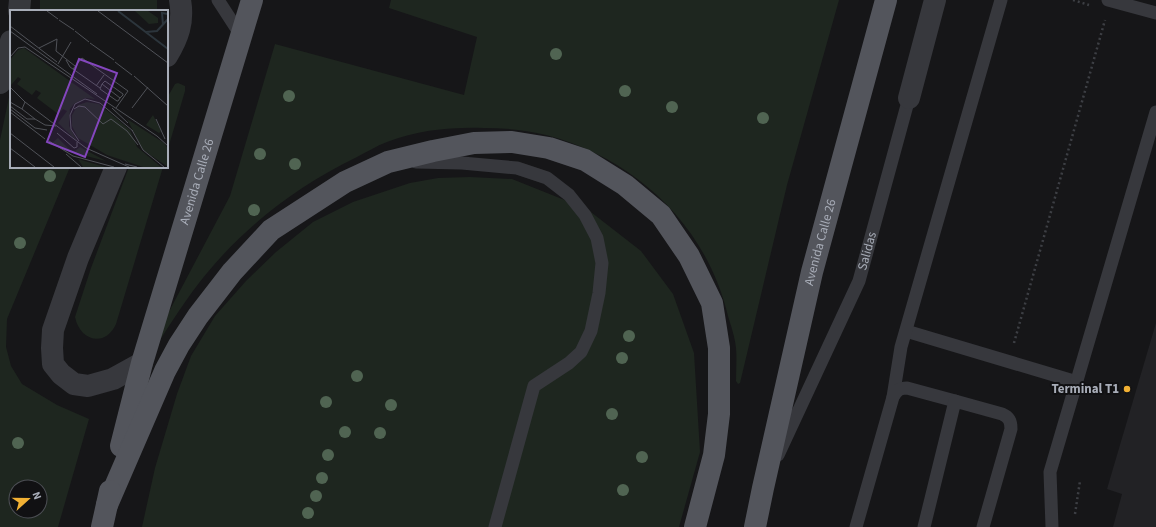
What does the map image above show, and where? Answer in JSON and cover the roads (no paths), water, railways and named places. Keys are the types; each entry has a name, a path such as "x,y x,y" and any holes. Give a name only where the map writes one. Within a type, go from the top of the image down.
{"main road":[{"name":"Avenida Calle 26","path":"102,527 142,363 252,0"},
{"name":"Avenida Calle 26","path":"755,527 812,272 886,0"},
{"path":"107,505 179,345 198,316 232,272 271,230 345,182 388,162 474,143 512,142 549,148 585,160 624,185 661,215 690,256 712,303 720,348 719,414 714,455 695,527"},
{"name":"Avenida Calle 26","path":"748,527 763,488"}],"street":[{"path":"18,10 20,0"},
{"path":"168,54 176,41 182,13 180,0"},
{"name":"Salidas","path":"909,98 935,0"},
{"path":"0,82 10,45"},
{"path":"116,168 78,258 53,330 53,364 61,374 74,384 88,386 113,378 142,363"}],"lane":[{"path":"218,0 242,37"},
{"path":"856,527 893,397 906,331 1001,0"},
{"path":"1108,0 1156,13"},
{"name":"Salidas","path":"763,488 860,281 909,98"},
{"path":"1052,527 1050,472 1156,112"},
{"path":"388,162 462,162 517,168 548,178 569,195 585,215 597,238 602,263 599,293 591,331 581,352 569,363 534,386 495,527"},
{"path":"906,331 1077,382"},
{"path":"893,397 896,391 902,388 908,388 1002,414 1008,417 1011,422 1011,429 983,527"},
{"path":"924,527 955,401"}],"place":[{"name":"Terminal T1","path":"1127,389"}]}
